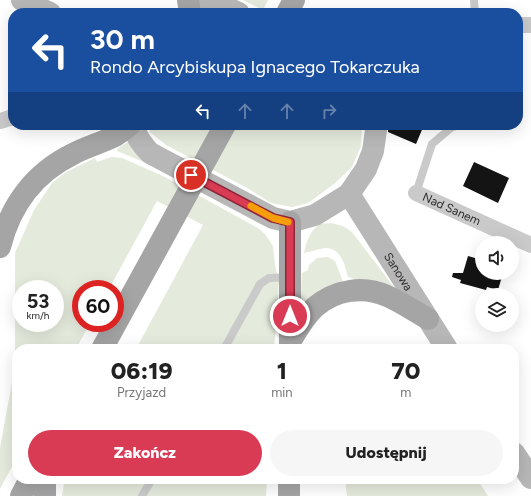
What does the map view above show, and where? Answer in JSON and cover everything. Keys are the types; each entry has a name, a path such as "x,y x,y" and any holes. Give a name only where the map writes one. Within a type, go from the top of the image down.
{"main road":[{"path":"206,8 217,8"},
{"path":"0,247 2,238 16,206 36,179 60,160 117,135 124,130"},
{"path":"133,130 142,145 150,153 273,218 290,222 316,215 350,194 366,169 374,151 376,130"},
{"path":"105,344 222,130"},
{"name":"Sanowa","path":"350,194 444,344"},
{"path":"290,222 290,344"},
{"path":"291,344 303,321 315,308 330,297 350,291 365,289 377,292 388,296 428,319"},
{"path":"519,460 531,478"},
{"path":"21,496 27,484"},
{"path":"44,484 45,496"},
{"path":"288,496 289,484"}],"street":[{"name":"Nad Sanem","path":"416,193 531,245"}],"lane":[{"path":"416,193 432,144 450,130"},
{"path":"227,344 260,284 269,278 290,276"},
{"path":"142,496 149,484"}],"shaded area":[{"path":"243,0 268,0 264,8 259,8"},
{"path":"149,130 362,130 361,146 352,167 334,184 308,203 292,207 271,203 249,189 166,145"},
{"path":"128,142 144,162 117,151 117,149"},
{"path":"112,157 122,158 165,177 258,228 265,234 273,246 279,282 274,344 139,344 203,225 157,201 114,280 72,280 72,332 85,332 79,344 15,344 15,332 64,332 64,280 15,280 15,253 34,210 52,183 66,172 95,158 97,162"},
{"path":"331,223 343,226 352,232 397,291 348,277 342,259 336,251 324,248 304,253 307,241 314,229 321,224"},
{"path":"328,257 335,261 345,287 300,314 302,273 308,270 309,265 317,258"},
{"path":"12,382 12,466 0,489 0,448"},
{"path":"64,484 267,484 266,496 62,496"},
{"path":"346,484 480,484 488,496 347,496"}],"building":[{"path":"388,130 422,130 416,144 388,132"},
{"path":"474,162 509,178 498,203 463,186"},
{"path":"468,256 475,258 475,280 501,280 499,288 479,288 460,283 461,280 452,277 453,273 463,273"}],"slow traffic":[{"path":"251,206 273,218 288,222"}],"route":[{"path":"191,175 273,218 284,222 290,222 290,316"}]}
